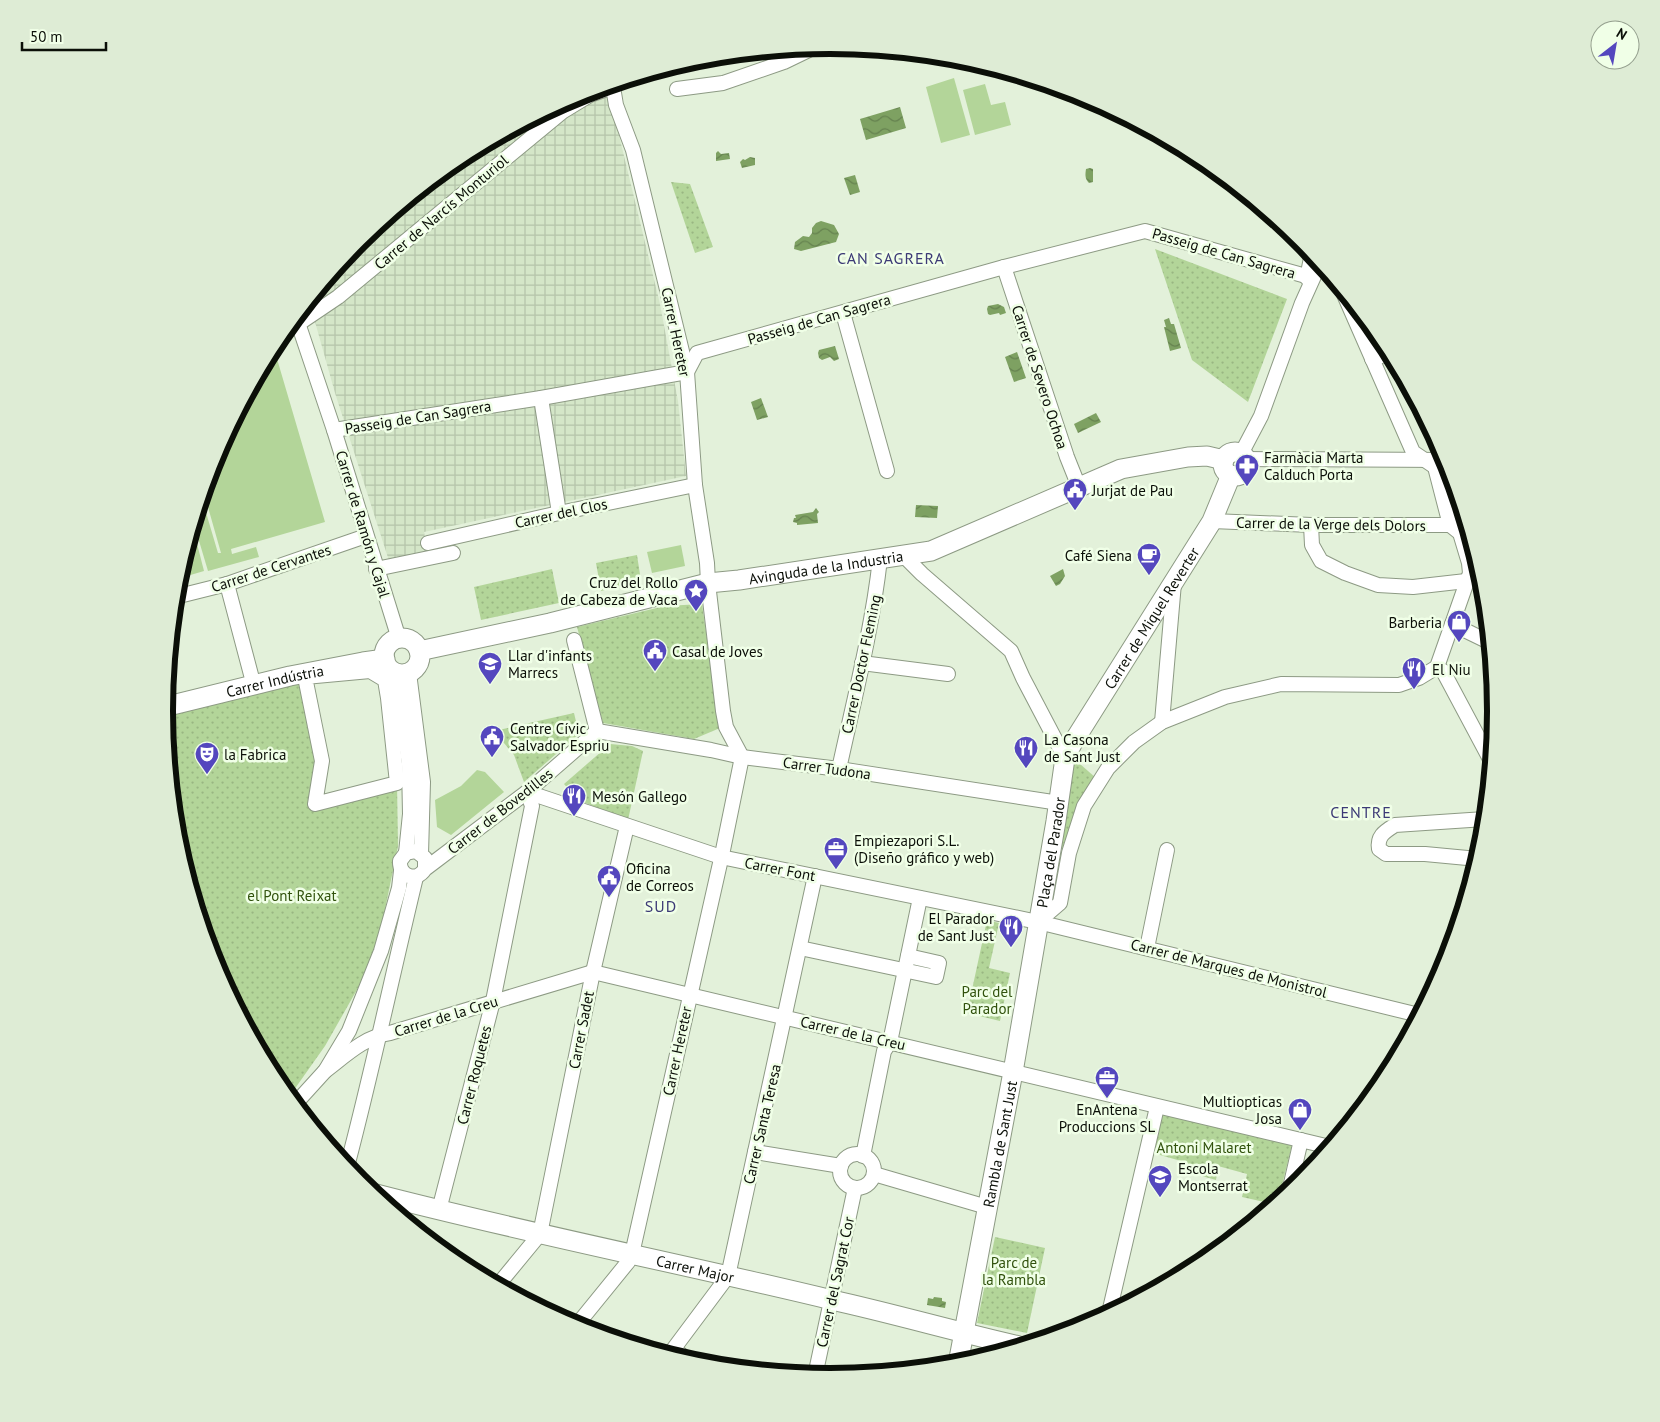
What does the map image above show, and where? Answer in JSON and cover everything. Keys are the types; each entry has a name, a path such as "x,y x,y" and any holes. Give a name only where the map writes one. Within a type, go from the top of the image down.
{"street":[{"path":"677,89 723,83 784,62 798,55"},
{"name":"Carrer Hereter","path":"581,1319 628,1262 632,1254 742,758 726,727 707,563 695,485 687,372 633,150 616,105 617,90"},
{"name":"Carrer de Narcís Monturiol","path":"305,316 338,297 566,109"},
{"name":"Passeig de Can Sagrera","path":"334,430 541,398 687,372 697,353 1004,267 1145,231 1306,276"},
{"path":"1307,291 1306,276 1310,262"},
{"name":"Carrer de Severo Ochoa","path":"1004,267 1067,457 1079,487"},
{"path":"1227,467 1238,475 1244,472 1246,466 1244,457 1317,270"},
{"path":"1038,922 1060,903 1069,853 1084,806 1108,768 1134,742 1162,722 1225,697 1281,684 1399,685 1436,670 1470,574 1469,563 1460,533 1450,525 1436,466 1414,452 1351,311"},
{"path":"843,313 887,471"},
{"name":"Carrer de Ramón y Cajal","path":"296,329 334,430 398,639"},
{"path":"1372,359 1382,356"},
{"path":"541,398 559,513"},
{"name":"Avinguda de la Industria","path":"419,651 550,623 708,583 931,551 1121,468 1188,457 1207,456 1227,467"},
{"path":"1244,457 1437,460"},
{"name":"Carrer de Miquel Reverter","path":"1065,758 1212,521 1227,467"},
{"name":"Carrer del Clos","path":"428,543 559,513 695,485"},
{"name":"Carrer de la Verge dels Dolors","path":"1212,521 1310,525 1450,525"},
{"path":"1310,525 1312,545 1321,561 1345,573 1378,584 1413,587 1466,581"},
{"name":"Carrer de Cervantes","path":"183,595 227,584 366,536"},
{"path":"376,569 453,553"},
{"path":"903,555 922,574 1011,651 1065,758"},
{"name":"Carrer Doctor Fleming","path":"839,769 878,582 880,559"},
{"path":"1162,722 1174,580"},
{"path":"227,584 254,686"},
{"path":"1452,624 1483,639"},
{"path":"349,1159 420,873 426,864 421,854 423,782 397,668 385,653 392,642 404,639 413,643 419,651 418,664 397,668"},
{"path":"574,640 596,731"},
{"name":"Carrer Indústria","path":"173,705 290,676 363,662 397,668"},
{"path":"862,663 948,674"},
{"path":"300,1098 325,1071 349,1031 382,951 399,888 400,861 406,853 410,792 409,764 397,668"},
{"path":"1436,670 1486,753"},
{"path":"370,671 384,680 388,698 397,782 315,804 322,761 305,677 370,671"},
{"name":"Carrer Tudona","path":"596,731 712,750 742,758 839,769 1059,803"},
{"name":"Carrer de Bovedilles","path":"420,873 527,792 596,731"},
{"name":"Plaça del Parador","path":"1038,922 1065,758"},
{"name":"Carrer Font","path":"527,792 721,857 1038,922"},
{"name":"Carrer Roquetes","path":"439,1210 493,1001 532,806 527,792"},
{"path":"1470,858 1425,854 1386,854 1379,849 1378,841 1382,833 1395,825 1478,819"},
{"name":"Carrer Sadet","path":"540,1234 593,972 627,826"},
{"path":"1147,948 1167,850"},
{"path":"406,853 416,851 421,854"},
{"path":"1050,858 1069,853"},
{"path":"401,871 410,877 420,873"},
{"name":"Carrer Santa Teresa","path":"674,1349 728,1276 815,876"},
{"path":"863,1156 884,1051 890,1042 920,898"},
{"name":"Carrer de Marques de Monistrol","path":"1038,922 1413,1014"},
{"name":"Rambla de Sant Just","path":"960,1356 1013,1072 1038,922"},
{"path":"800,948 907,963"},
{"name":"Carrer de la Creu","path":"325,1071 364,1042 379,1035 593,972 1323,1145"},
{"path":"1111,1305 1157,1107"},
{"path":"1292,1179 1301,1140"},
{"path":"756,1152 841,1166"},
{"path":"856,1154 863,1156 872,1163 874,1174 867,1185 855,1188 848,1186 842,1180 841,1166 850,1156 856,1154"},
{"path":"874,1174 987,1207"},
{"name":"Carrer del Sagrat Cor","path":"817,1368 855,1188"},
{"name":"Carrer Major","path":"388,1197 540,1234 832,1300 1008,1343"},
{"path":"502,1280 540,1234"}],"shaded area":[{"path":"609,93 660,304 678,401 686,476 424,532 429,560 391,567 335,393 311,308 365,246 430,190 501,142 578,104"}],"green space":[{"path":"954,78 970,135 941,143 926,87"},
{"path":"985,84 991,105 1005,102 1011,125 975,135 963,90"},
{"path":"671,182 690,184 713,247 695,253"},
{"path":"1155,249 1287,299 1248,402 1192,360"},
{"path":"277,358 325,522 231,549 232,554 256,547 259,557 208,571 197,534 205,509 218,553 221,553 207,503 223,459 241,420"},
{"path":"196,539 204,571 187,576"},
{"path":"681,545 685,566 652,573 647,552"},
{"path":"637,555 641,581 601,591 596,563"},
{"path":"552,569 559,603 481,620 474,587"},
{"path":"702,604 720,728 694,739 603,723 577,627 665,606"},
{"name":"el Pont Reixat","path":"305,677 322,761 315,803 397,783 398,846 375,958 325,1046 294,1090 261,1040 241,1002 223,963 208,922 195,881 178,797 173,712"},
{"path":"574,713 579,734 524,782 514,755 494,731"},
{"path":"610,744 632,746 643,751 628,820 578,800 564,784"},
{"path":"1072,757 1096,778 1065,848 1056,847"},
{"path":"477,770 485,772 504,792 451,835 437,827 435,800 461,786"},
{"name":"Parc del Parador","path":"987,920 999,923 989,968 1010,973 1000,1021 967,1013"},
{"name":"Antoni Malaret","path":"1160,1113 1292,1145 1281,1189 1266,1202 1242,1197 1247,1174 1218,1166 1216,1180 1188,1172 1188,1163 1153,1153"},
{"name":"Parc de la Rambla","path":"995,1237 1045,1248 1027,1333 977,1323"}],"water":[{"path":"900,107 906,128 866,140 860,119"},
{"path":"718,151 721,154 729,153 730,159 716,161 716,153"},
{"path":"750,157 755,158 755,165 742,168 740,162"},
{"path":"1086,169 1093,169 1093,182 1089,183 1085,173"},
{"path":"855,175 860,192 850,195 844,178"},
{"path":"821,221 834,225 839,234 836,242 801,251 794,249 795,242 803,236 809,237 812,233 812,228"},
{"path":"998,304 1004,307 1006,313 1000,315 999,313 988,314 988,306"},
{"path":"1169,318 1171,324 1174,324 1181,348 1170,351 1164,327 1166,327 1164,320"},
{"path":"835,346 839,359 834,361 830,357 822,360 819,358 819,350"},
{"path":"1017,352 1026,378 1014,382 1005,357"},
{"path":"761,398 768,417 757,420 751,402"},
{"path":"1096,413 1101,422 1078,433 1074,424"},
{"path":"916,505 938,506 937,518 915,517"},
{"path":"816,508 819,512 817,514 818,523 797,525 797,523 793,522 794,518 796,518 795,515 813,512"},
{"path":"1063,569 1065,576 1060,584 1056,586 1050,576"},
{"path":"934,1297 942,1298 942,1301 946,1302 945,1308 927,1305 928,1298 933,1299"}],"place":[{"name":"Farmàcia Marta Calduch Porta","path":"1247,487"},
{"name":"Jurjat de Pau","path":"1075,511"},
{"name":"Café Siena","path":"1149,576"},
{"name":"Cruz del Rollo de Cabeza de Vaca","path":"696,612"},
{"name":"Barberia","path":"1459,643"},
{"name":"Casal de Joves","path":"655,672"},
{"name":"Llar d'infants Marrecs","path":"490,685"},
{"name":"El Niu","path":"1414,690"},
{"name":"Centre Cívic Salvador Espriu","path":"492,758"},
{"name":"La Casona de Sant Just","path":"1026,769"},
{"name":"la Fabrica","path":"207,775"},
{"name":"Mesón Gallego","path":"574,817"},
{"name":"Empiezapori S.L. (Diseño gráfico y web)","path":"836,870"},
{"name":"Oficina de Correos","path":"609,898"},
{"name":"El Parador de Sant Just","path":"1011,948"},
{"name":"EnAntena Produccions SL","path":"1107,1099"},
{"name":"Multiopticas Josa","path":"1300,1131"},
{"name":"Escola Montserrat","path":"1160,1198"}],"district":[{"name":"CAN SAGRERA","path":"891,258"},
{"name":"CENTRE","path":"1361,812"},
{"name":"SUD","path":"661,906"}]}
